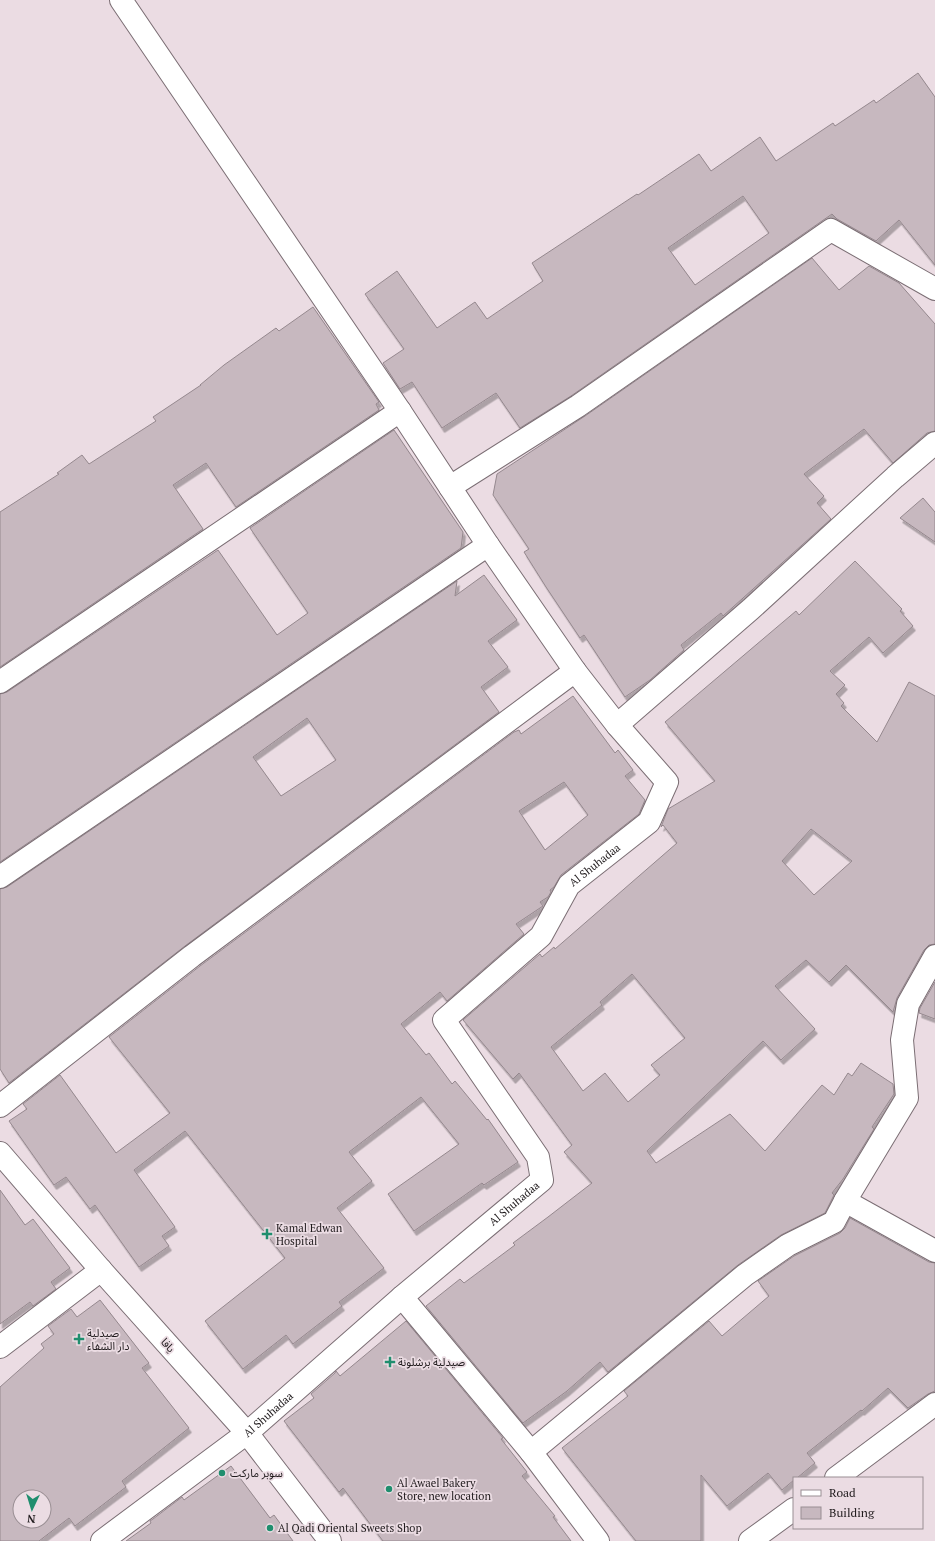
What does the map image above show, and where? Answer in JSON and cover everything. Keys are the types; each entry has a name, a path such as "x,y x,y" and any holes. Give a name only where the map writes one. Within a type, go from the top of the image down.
{"street":[{"path":"121,0 400,410 488,545 574,671 617,725 751,609 894,477 935,443"},
{"path":"450,487 578,406 831,230 935,290"},
{"path":"0,682 400,410"},
{"path":"0,877 488,545"},
{"path":"0,1106 192,956 574,671"},
{"name":"Al Shuhadaa","path":"102,1541 247,1433 402,1298 542,1180 538,1157 444,1020 541,936 569,885 649,822 667,782 617,725"},
{"path":"531,1452 745,1275 788,1245 834,1222 907,1098 902,1040 908,1004 935,956"},
{"name":"يافا","path":"0,1153 101,1270 247,1433 330,1541"},
{"path":"845,1201 935,1251"},
{"path":"0,1347 101,1270"},
{"path":"402,1298 531,1452 598,1541"},
{"path":"837,1477 935,1404"},
{"path":"750,1541 793,1510"}],"building":[{"path":"918,73 935,97 935,265 899,220 876,241 837,219 832,214 571,396 520,428 496,393 442,428 412,382 400,389 383,363 404,349 365,294 397,271 437,328 475,302 487,319 543,281 532,263 699,154 711,171 760,137 776,161 833,123 835,126 874,100 876,103","holes":["743,196 769,233 695,285 668,248"]},
{"path":"812,258 839,290 869,266 899,283 935,324 935,431 927,433 893,463 864,429 804,474 824,496 817,503 831,519 723,616 721,613 681,645 684,650 650,680 625,697 584,635 580,638 524,552 529,549 493,495 497,474 585,416"},
{"path":"313,307 379,402 376,404 379,410 236,507 206,463 173,485 203,529 0,667 0,512 59,474 57,473 82,455 89,464 156,421 153,417 201,385 224,365 276,328 279,331"},
{"path":"394,430 463,532 461,548 0,862 0,694 7,692 218,550 277,635 308,613 250,528"},
{"path":"923,498 935,512 935,542 900,518"},
{"path":"855,561 902,609 900,611 913,626 883,653 869,637 830,671 845,685 836,694 844,703 841,706 877,742 909,682 935,696 935,944 929,945 924,950 897,998 893,1012 846,965 829,982 806,960 775,986 815,1029 781,1060 763,1041 647,1151 656,1163 730,1114 765,1151 822,1085 834,1095 848,1073 852,1076 861,1063 893,1084 894,1094 872,1127 874,1129 843,1179 832,1193 834,1195 825,1213 781,1235 738,1265 608,1372 600,1362 567,1391 523,1423 426,1306 460,1279 464,1283 515,1245 513,1243 592,1183 564,1152 572,1145 519,1073 513,1079 463,1020 540,954 542,957 554,947 555,949 677,843 663,825 661,827 668,809 715,781 665,722 796,611 799,615","holes":["811,829 852,861 814,895 782,861","632,974 685,1038 651,1065 660,1075 628,1102 605,1073 583,1091 551,1047 602,1005 600,1002"]},
{"path":"484,575 517,620 488,641 508,667 481,687 499,712 185,946 9,1083 0,1069 0,889 7,887 457,581 455,596","holes":["307,718 336,760 281,796 253,757"]},
{"path":"573,696 615,753 618,750 633,770 625,776 645,800 639,814 561,875 554,887 550,890 551,892 548,897 540,902 543,906 516,924 524,934 447,1001 440,992 401,1024 426,1055 429,1053 452,1084 455,1081 487,1120 488,1119 518,1162 484,1185 482,1183 414,1231 388,1194 459,1144 421,1097 349,1152 372,1181 337,1208 384,1268 339,1302 342,1306 293,1344 286,1335 243,1369 205,1321 285,1258 185,1131 134,1170 175,1227 162,1236 169,1246 139,1267 95,1205 90,1209 66,1177 54,1185 9,1121 27,1109 23,1104 60,1075 116,1153 170,1113 109,1037 200,966 514,732 519,730 521,734","holes":["564,782 588,815 545,850 519,811"]},
{"path":"935,982 935,1019 919,1013 920,1008"},
{"path":"0,1190 25,1225 33,1219 70,1268 51,1282 56,1289 33,1306 30,1302 0,1324"},
{"path":"850,1218 929,1262 935,1263 935,1391 908,1408 888,1388 862,1411 861,1410 807,1453 815,1463 798,1477 793,1477 793,1481 782,1490 768,1473 727,1506 701,1475 701,1541 636,1541 562,1448 628,1396 624,1391 709,1321 722,1336 769,1296 758,1281 794,1256 840,1233 845,1228"},
{"path":"100,1300 149,1363 142,1368 189,1428 122,1481 126,1487 75,1526 69,1518 39,1541 0,1541 0,1387 44,1348 41,1344 54,1334 48,1326 71,1309 77,1317"},
{"path":"406,1321 503,1438 501,1439 527,1472 522,1476 555,1516 553,1517 571,1541 383,1541 343,1488 339,1492 284,1421 314,1398 311,1394 336,1371 340,1376"},
{"path":"231,1466 270,1518 274,1515 293,1541 126,1541 151,1523 150,1521 182,1497 184,1500"}],"place":[{"name":"Kamal Edwan Hospital","path":"267,1234"},
{"name":"صيدلية دار الشفاء","path":"79,1339"},
{"name":"صيدلية برشلونة","path":"390,1362"},
{"name":"سوبر ماركت","path":"222,1473"},
{"name":"Al Awael Bakery Store, new location","path":"389,1489"},
{"name":"Al Qadi Oriental Sweets Shop","path":"270,1528"}]}
